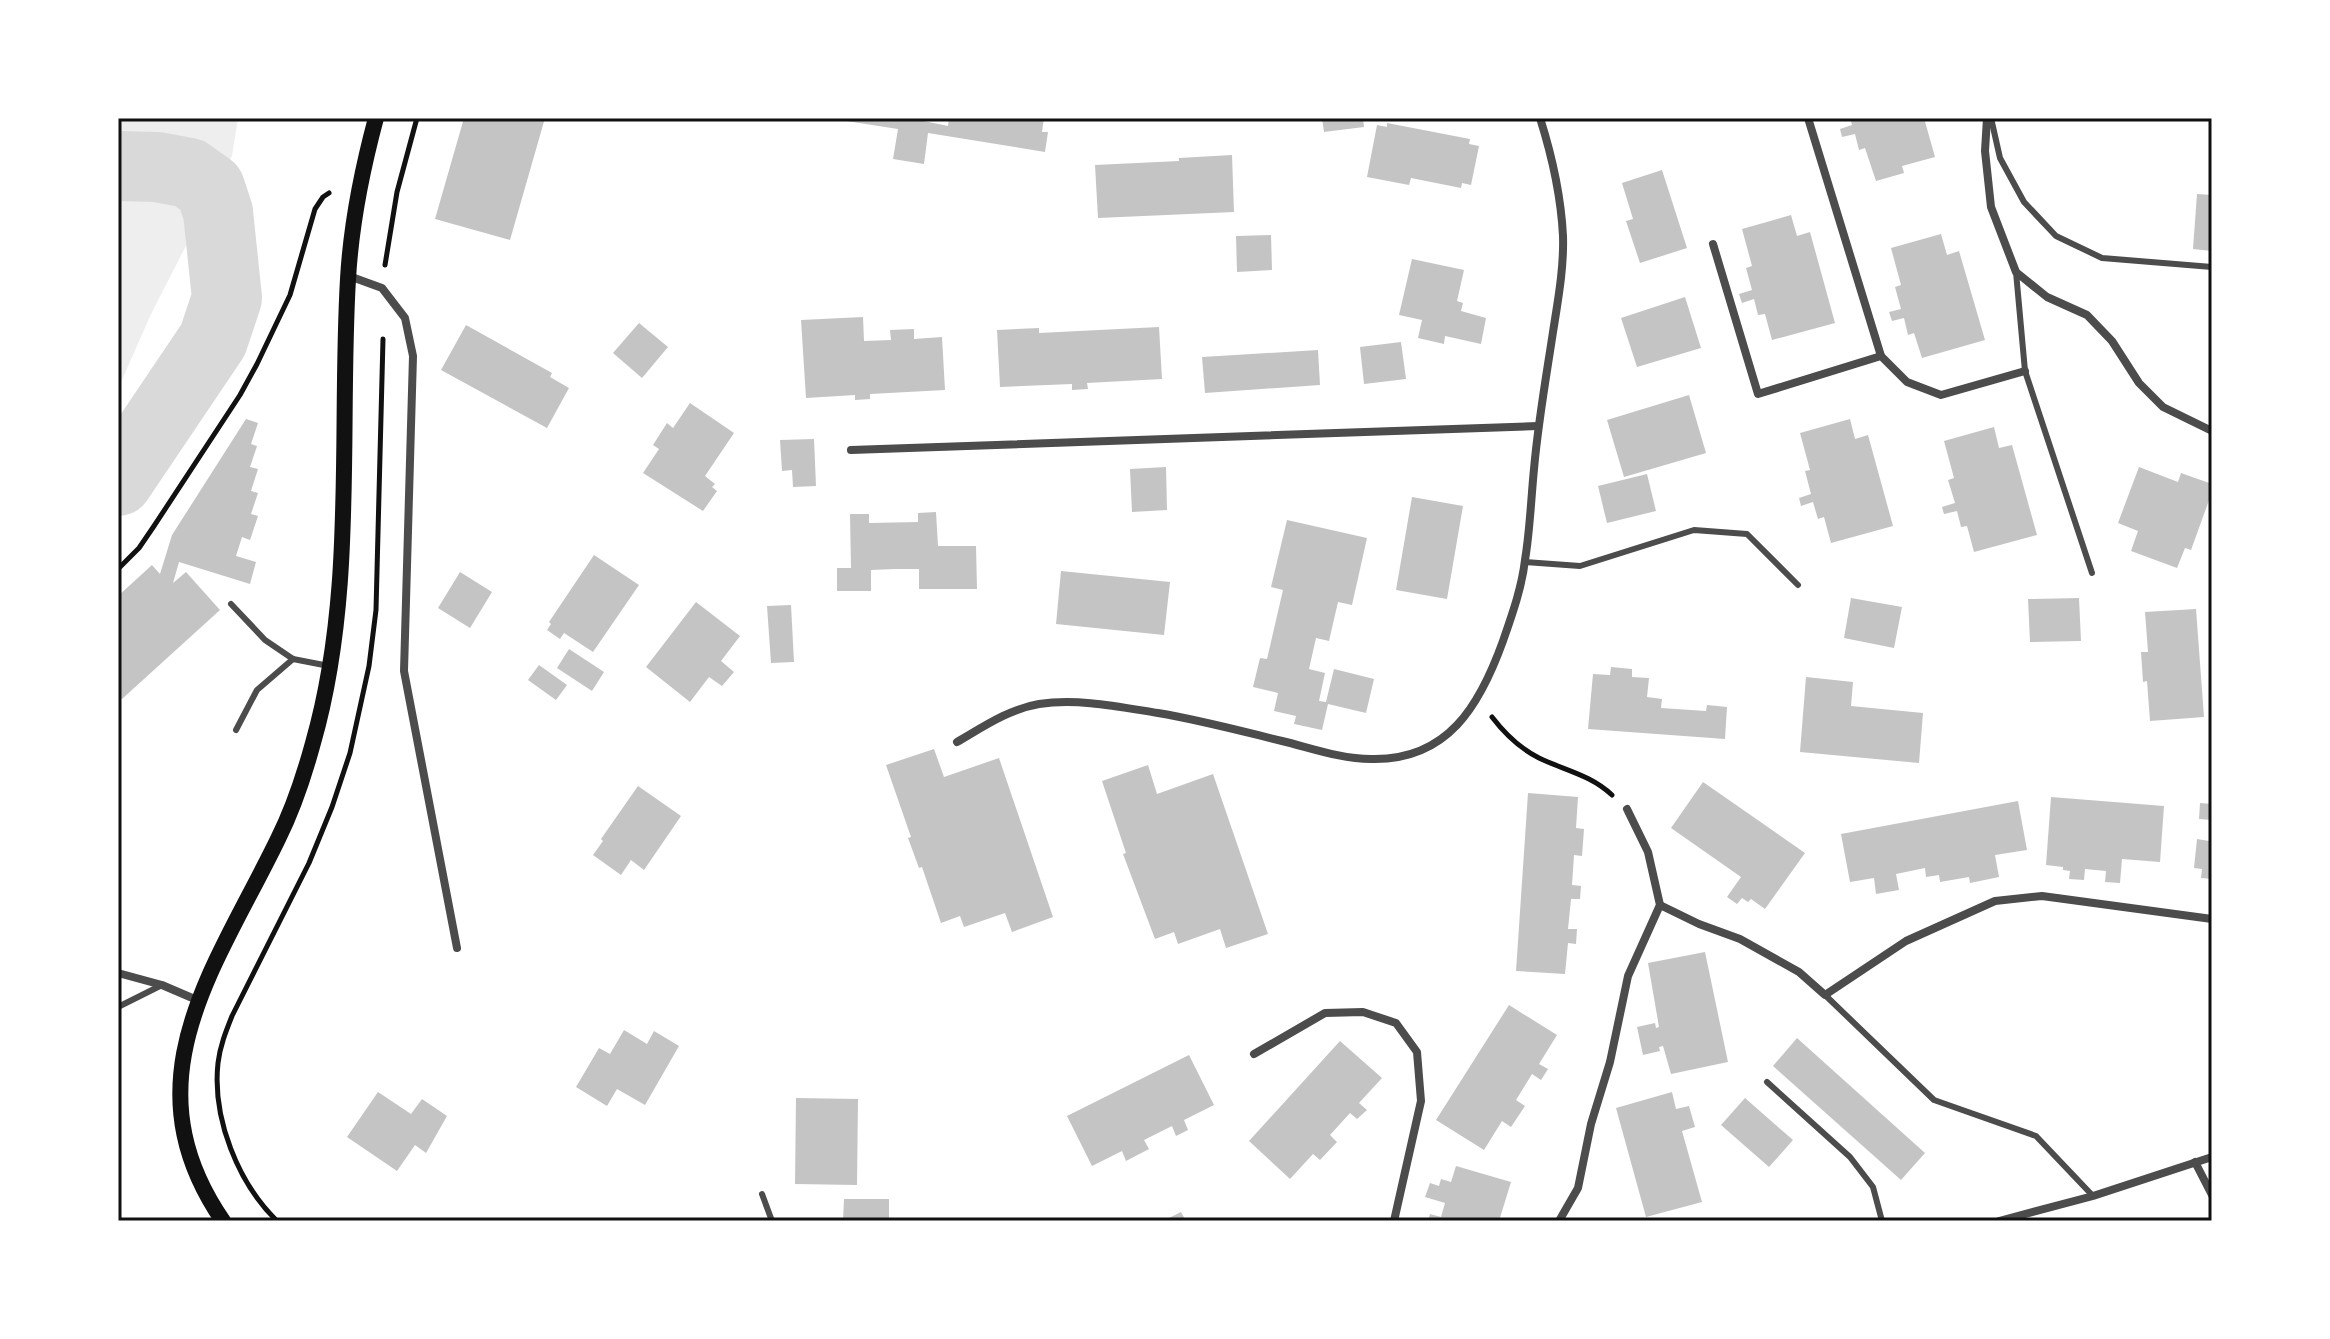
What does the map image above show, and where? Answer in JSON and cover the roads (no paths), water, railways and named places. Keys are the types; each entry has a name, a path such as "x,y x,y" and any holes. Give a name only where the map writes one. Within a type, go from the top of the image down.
{"main road":[{"path":"223,1221 193,1168 183,1121 181,1081 185,1041 197,1000 279,838 297,795 322,708 338,592 348,276 361,182 376,118"}],"street":[{"path":"957,742 1019,709 1068,702 1116,706 1180,717 1336,755 1370,760 1401,758 1425,749 1448,734 1468,715 1482,692 1500,648 1514,609 1525,562 1538,426 1562,274 1563,236 1555,176 1540,118"},
{"path":"1808,118 1881,356 1907,382 1941,395 2025,371"},
{"path":"1989,118 1985,151 1991,207 2016,272 2047,297 2087,315 2112,341 2139,383 2163,407 2212,431"},
{"path":"1713,244 1758,394 1881,356"},
{"path":"348,276 382,288 405,318 413,356 404,671 457,948"},
{"path":"851,450 1538,426"},
{"path":"1559,1221 1578,1188 1628,976 1660,905 1648,852 1627,809"},
{"path":"1660,905 1740,939 1799,972 1825,995 1906,941 1995,901 2042,896 2212,919"},
{"path":"118,973 162,985 197,1000"},
{"path":"1254,1054 1325,1013 1363,1012 1396,1023 1417,1052 1421,1101 1394,1221"},
{"path":"1999,1221 2093,1196 2212,1157"},
{"path":"2195,1162 2212,1195"}],"lane":[{"path":"1989,118 2000,158 2024,202 2056,236 2102,258 2212,267"},
{"path":"2016,272 2025,371 2092,573"},
{"path":"1525,562 1580,566 1694,530 1747,534 1798,585"},
{"path":"231,604 265,640 293,659 329,666"},
{"path":"236,730 257,690 293,659"},
{"path":"118,1007 162,985"},
{"path":"1825,995 1934,1100 2036,1136 2093,1196"},
{"path":"1767,1082 1850,1157 1873,1187 1882,1221"},
{"path":"762,1194 772,1221"}],"waterway":[{"path":"118,166 157,167 189,173 210,188 218,212 227,298 213,340 118,481"}]}
